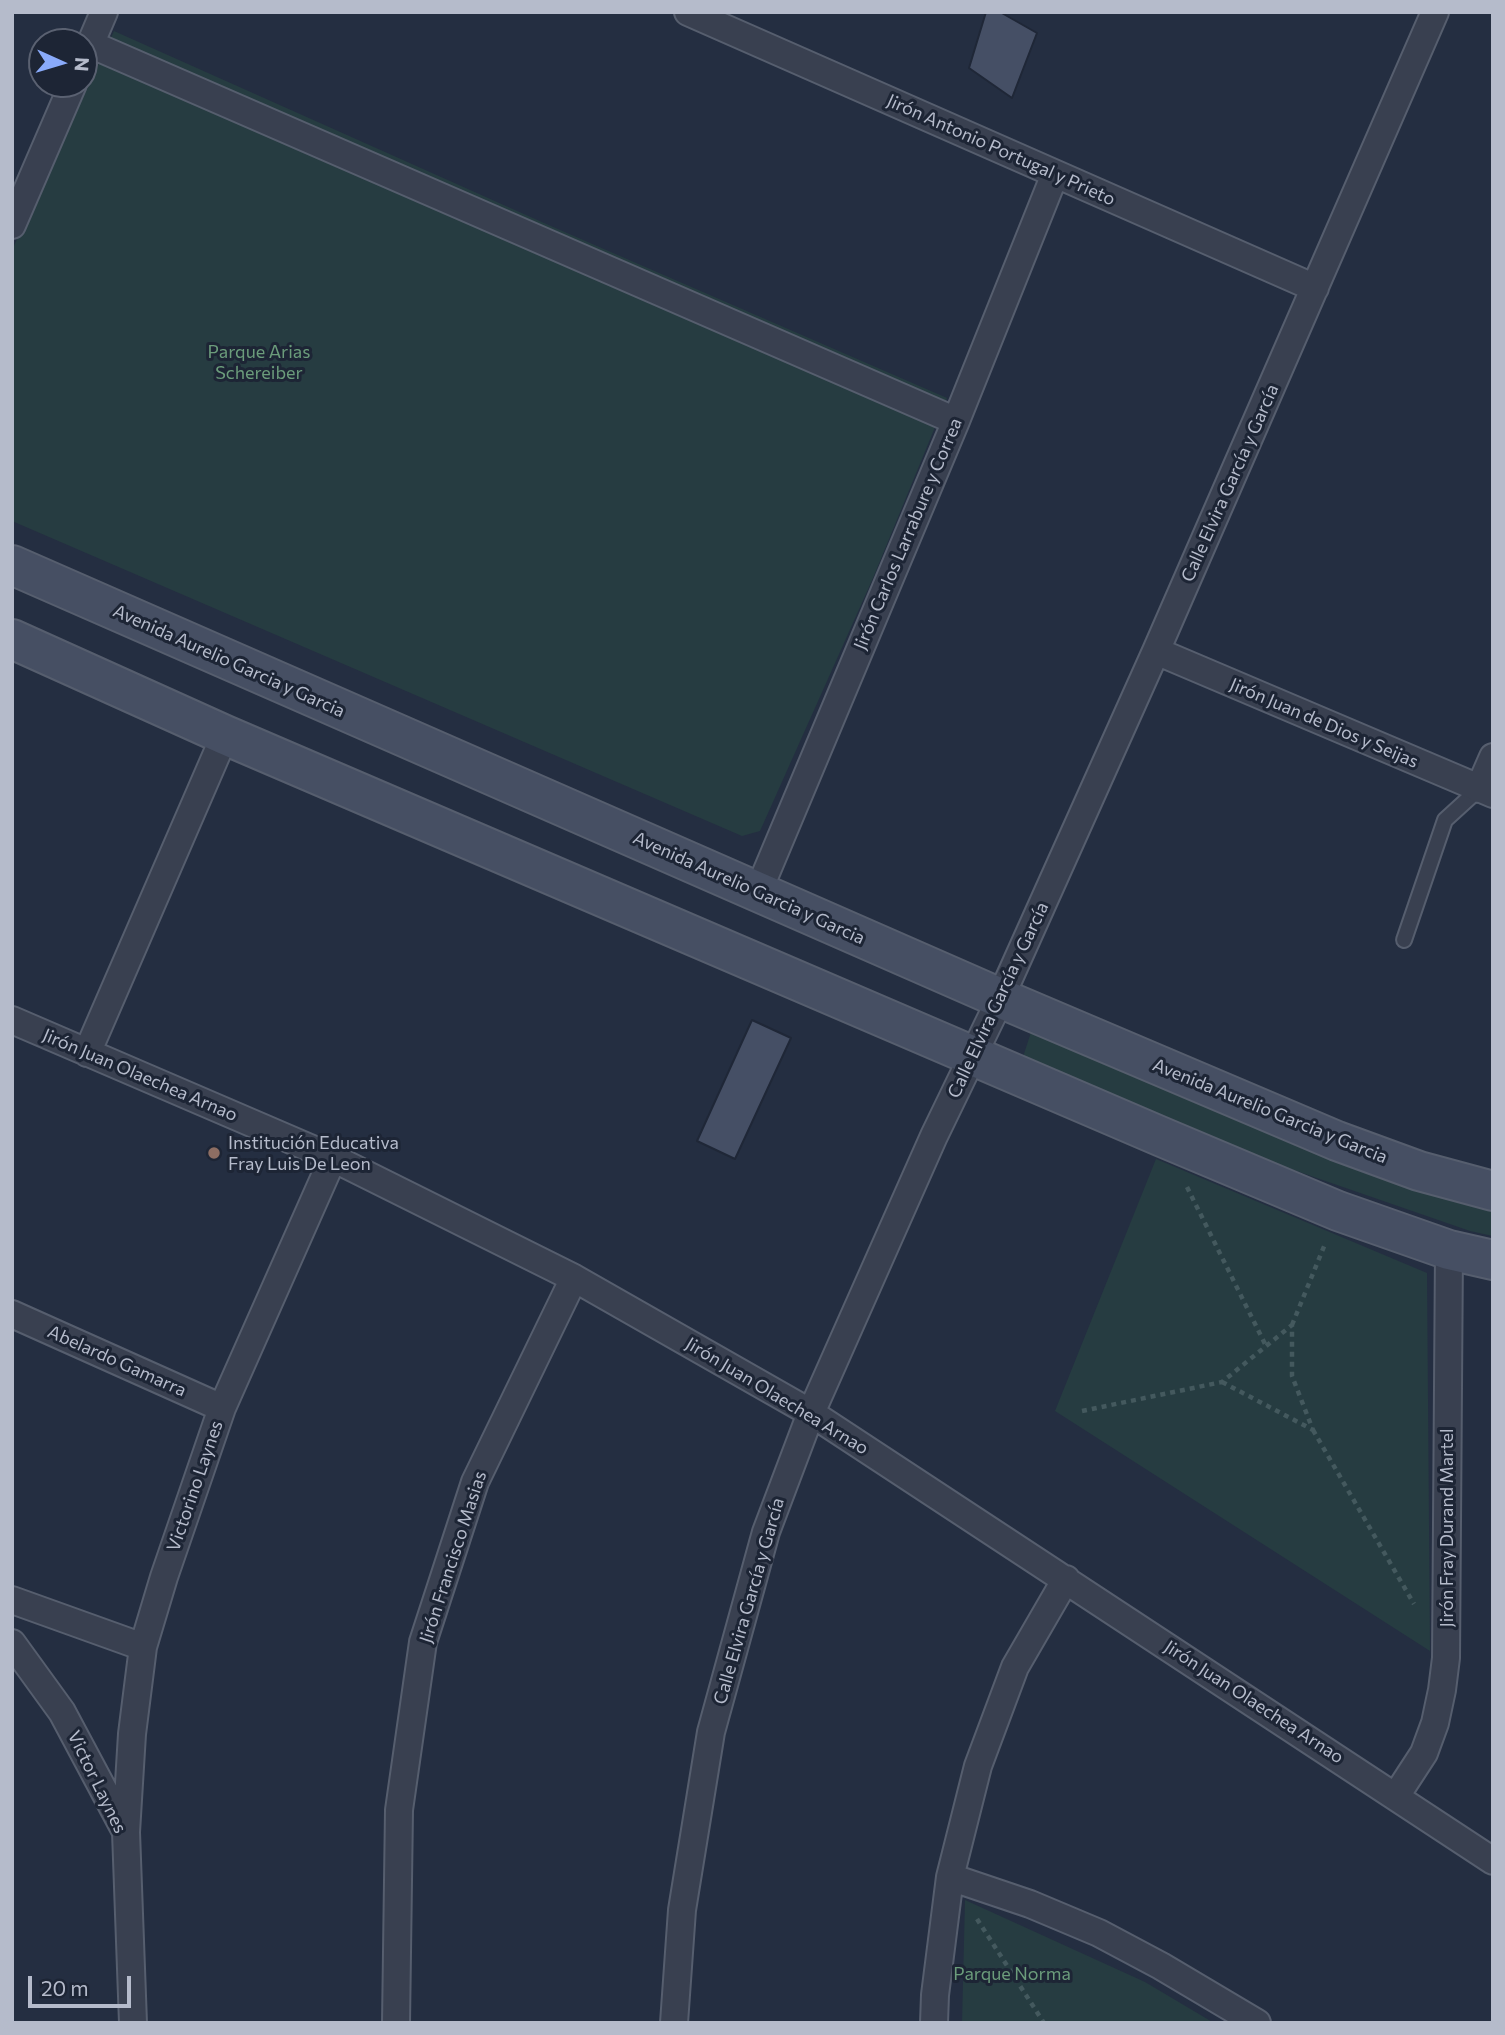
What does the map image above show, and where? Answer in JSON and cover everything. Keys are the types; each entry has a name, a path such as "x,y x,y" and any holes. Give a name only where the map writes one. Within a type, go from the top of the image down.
{"main road":[{"name":"Avenida Aurelio Garcia y Garcia","path":"12,565 1000,998 1337,1140 1419,1171 1493,1191"},
{"path":"18,646 1162,1137 1338,1210 1449,1250 1493,1260"}],"street":[{"name":"Jirón Antonio Portugal y Prieto","path":"688,12 1315,288"},
{"name":"Calle Elvira García y García","path":"674,2023 682,1910 711,1732 766,1532 811,1413 934,1136 1000,998 1156,651 1435,12"},
{"path":"98,56 956,421"},
{"path":"12,225 67,98"},
{"name":"Jirón Carlos Larrabure y Correa","path":"758,892 956,421 1055,174"},
{"name":"Jirón Juan de Dios y Seijas","path":"1156,651 1486,791"},
{"path":"87,1053 225,735"},
{"path":"1486,791 1493,757"},
{"name":"Jirón Juan Olaechea Arnao","path":"12,1020 333,1158 574,1278 811,1413 1493,1861"},
{"name":"Victorino Laynes","path":"126,1832 132,1734 143,1647 164,1577 222,1408 333,1158"},
{"name":"Jirón Fray Durand Martel","path":"1396,1796 1424,1753 1435,1723 1446,1658 1449,1250"},
{"name":"Jirón Francisco Masias","path":"396,2023 399,1810 423,1642 475,1482 574,1278"},
{"name":"Abelardo Gamarra","path":"12,1314 222,1408"},
{"path":"934,2023 950,1877 978,1766 1015,1667 1066,1579"},
{"path":"12,1600 143,1647"},
{"name":"Victor Laynes","path":"12,1643 62,1712 126,1832 134,2023"},
{"path":"950,1877 1030,1904 1099,1933 1257,2023"}],"lane":[{"path":"1404,940 1445,820 1486,791"}],"path":[{"path":"1162,1137 1266,1346"},
{"path":"1338,1210 1292,1325 1292,1376 1313,1430 1418,1610"},
{"path":"1082,1411 1222,1382 1292,1325"},
{"path":"1222,1382 1313,1430"},
{"path":"950,1877 1044,2023"}],"green space":[{"name":"Parque Arias Schereiber","path":"114,31 544,223 947,398 873,578 760,831 742,836 12,521 12,250 83,98 98,98 98,65"},
{"path":"1033,1026 1224,1108 1476,1208 1493,1210 1493,1236 1470,1231 1210,1141 1022,1060"},
{"path":"1156,1159 1427,1273 1430,1651 1055,1411"},
{"name":"Parque Norma","path":"965,1900 1145,1982 1214,2023 962,2023"}],"building":[{"path":"986,12 1000,12 1037,33 1012,98 969,68"},
{"path":"752,1020 791,1038 735,1159 697,1141"}],"place":[{"name":"Institución Educativa Fray Luis De Leon","path":"214,1153"}]}
